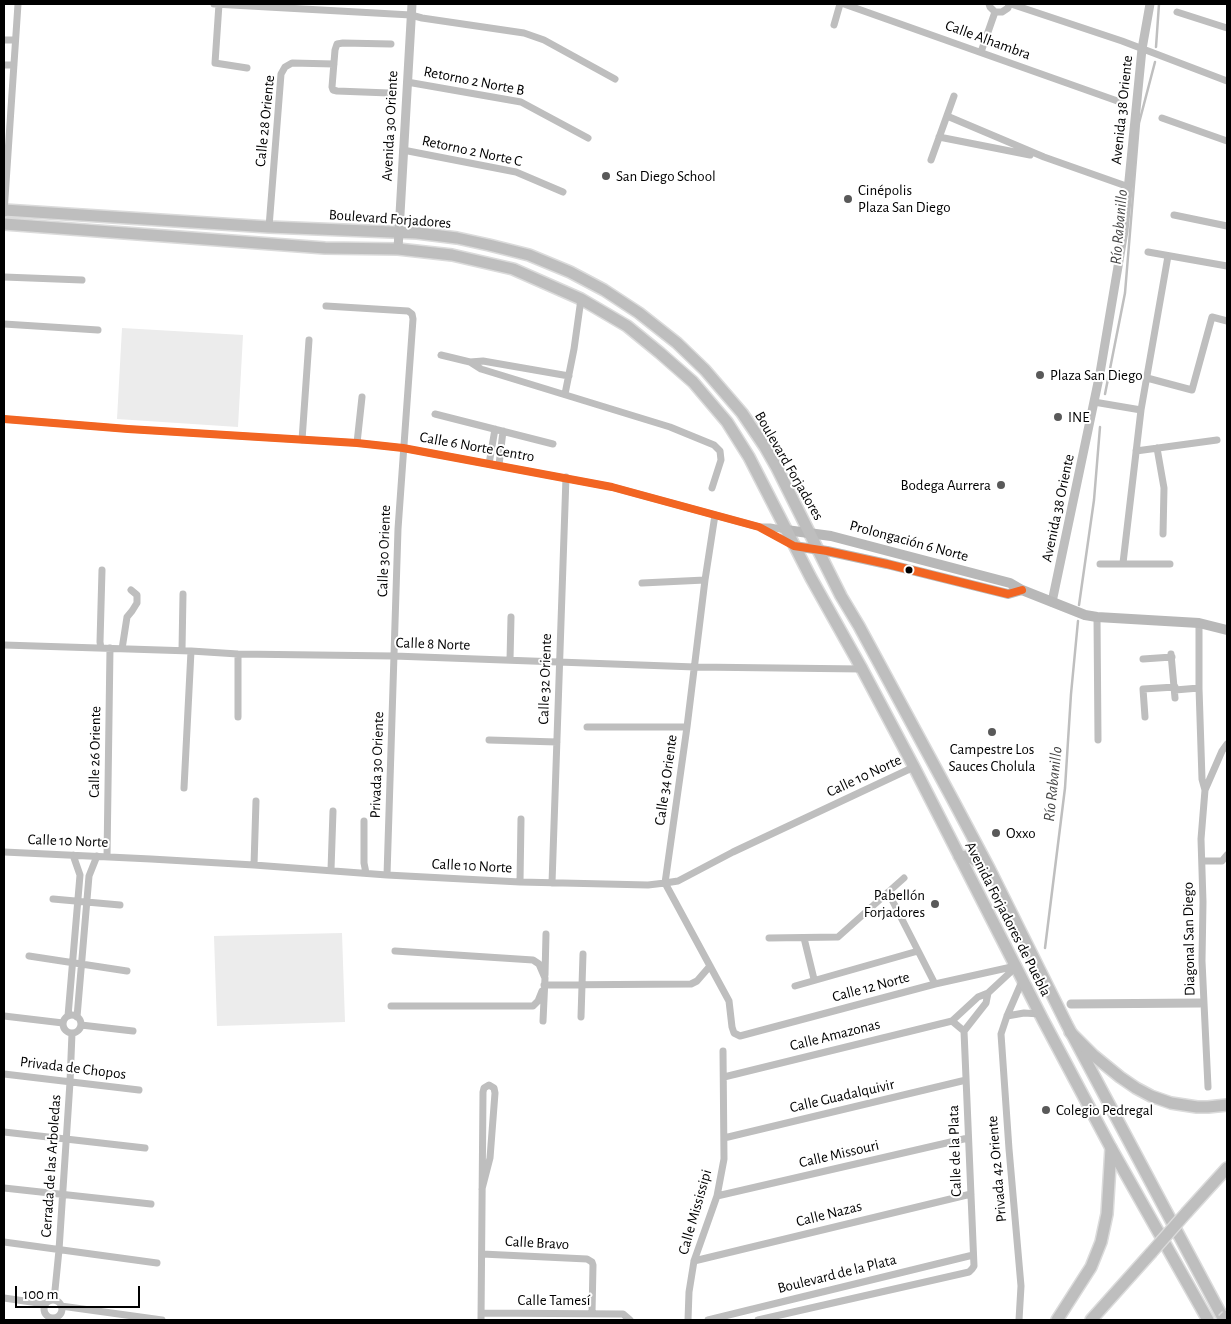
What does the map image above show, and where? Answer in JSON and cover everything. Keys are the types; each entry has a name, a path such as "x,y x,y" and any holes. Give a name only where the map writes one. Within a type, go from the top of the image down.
{"main road":[{"name":"Boulevard Forjadores","path":"4,210 269,227 417,233 457,238 529,255 570,272 604,290 640,313 677,343 705,370 742,413 765,447 817,549"},
{"name":"Boulevard Forjadores","path":"4,224 325,248 398,249 452,255 512,269 581,298 627,326 693,382 727,422 749,457 786,530"},
{"name":"Prolongación 6 Norte","path":"786,530 831,536 882,548 1010,583 1052,602 1097,617 1199,623 1227,630"},
{"name":"Avenida Forjadores de Puebla","path":"786,530 862,669 1111,1148 1208,1320"},
{"name":"Prolongación 6 Norte","path":"794,546 887,564 1008,594 1022,590"},
{"name":"Avenida Forjadores de Puebla","path":"817,549 989,868 1070,1032 1224,1320"},
{"path":"959,856 970,857 989,868"},
{"path":"1070,1032 1120,1077 1151,1096 1185,1106 1208,1107 1227,1105"},
{"path":"1057,1320 1090,1267 1100,1242 1106,1214 1111,1148"},
{"path":"1091,1320 1227,1168"},
{"path":"1224,1320 1227,1316"}],"street":[{"path":"4,215 18,4"},
{"path":"214,4 280,6 411,15 524,33 544,40 616,80"},
{"path":"219,4 215,63 247,68"},
{"name":"Avenida 30 Oriente","path":"398,249 406,82 412,4"},
{"path":"834,25 840,4"},
{"name":"Calle Alhambra","path":"844,4 1123,103"},
{"path":"989,4 995,12 1002,12 1010,4 1227,80"},
{"name":"Avenida 38 Oriente","path":"1052,602 1100,373 1124,231 1142,49 1150,4"},
{"path":"981,52 995,12"},
{"path":"1177,12 1227,28"},
{"path":"4,40 15,40"},
{"path":"389,92 336,91 332,87 337,44 391,44"},
{"name":"Calle 28 Oriente","path":"269,227 281,74 285,67 292,63 334,64"},
{"path":"4,64 14,66"},
{"name":"Retorno 2 Norte B","path":"406,82 521,102 588,138"},
{"path":"931,160 954,96"},
{"path":"947,116 1044,157 1129,187"},
{"path":"1162,118 1227,141"},
{"path":"939,137 1044,157"},
{"name":"Retorno 2 Norte C","path":"403,150 516,172 563,192"},
{"path":"1174,215 1227,226"},
{"path":"1148,252 1227,266"},
{"path":"1123,564 1141,410 1168,256"},
{"path":"4,277 82,280"},
{"path":"565,394 581,298"},
{"path":"326,306 408,311 412,314 403,448"},
{"path":"1146,378 1192,390 1212,317 1227,321"},
{"path":"4,324 98,330"},
{"path":"302,440 309,340"},
{"path":"441,355 470,362 481,369 670,427 714,446 720,451 721,460 712,488"},
{"path":"470,362 483,360 569,376"},
{"path":"509,378 512,366"},
{"path":"356,443 362,397"},
{"path":"1094,402 1141,410"},
{"path":"435,414 554,444"},
{"name":"Calle 6 Norte Centro","path":"4,419 128,429 356,443 403,448 612,487 759,527 794,546"},
{"path":"489,464 495,429"},
{"path":"499,465 503,431"},
{"path":"1136,451 1217,440"},
{"name":"Calle 30 Oriente","path":"394,656 403,448"},
{"path":"1157,448 1164,488 1163,534"},
{"name":"Calle 32 Oriente","path":"552,882 566,477"},
{"name":"Calle 34 Oriente","path":"665,883 715,515"},
{"name":"Calle 6 Norte Centro","path":"759,527 786,530"},
{"path":"1100,564 1170,564"},
{"path":"101,648 102,570"},
{"path":"642,582 705,580"},
{"path":"122,649 126,617 137,603 137,595 131,590"},
{"path":"182,650 183,594"},
{"path":"510,616 510,660"},
{"path":"1097,617 1098,740"},
{"name":"Diagonal San Diego","path":"1199,623 1202,780 1205,790"},
{"name":"Calle 8 Norte","path":"4,645 182,650 238,654 394,656 695,667 862,669"},
{"name":"Calle 26 Oriente","path":"107,857 110,648"},
{"path":"184,788 191,651"},
{"path":"238,654 238,717"},
{"name":"Privada 30 Oriente","path":"387,875 394,656"},
{"path":"1143,658 1172,656 1175,692"},
{"path":"1145,717 1143,689 1175,692 1199,688"},
{"path":"587,727 687,727"},
{"path":"489,740 557,742"},
{"name":"Diagonal San Diego","path":"1208,1087 1202,961 1201,839 1205,790 1227,744"},
{"name":"Calle 10 Norte","path":"4,852 254,865 520,882 648,885 678,881 733,852 914,768"},
{"path":"254,865 256,801"},
{"path":"331,870 333,811"},
{"path":"520,882 521,818"},
{"path":"364,821 364,863 366,873"},
{"path":"73,855 80,875 68,1016 63,1023 64,1028 72,1033 76,1032 81,1025 77,1016 88,876 97,856"},
{"path":"1202,861 1225,863 1227,855"},
{"path":"769,938 838,937 904,878"},
{"path":"544,981 582,985 691,984 697,981 710,966 665,883"},
{"path":"888,892 935,984"},
{"path":"53,899 120,905"},
{"path":"543,1021 546,934"},
{"path":"804,938 814,979"},
{"path":"794,986 918,950"},
{"path":"391,1006 533,1006 538,1001 544,981 539,964 532,960 395,951"},
{"path":"581,1017 583,954"},
{"path":"29,956 127,970"},
{"name":"Calle 12 Norte","path":"710,966 728,1002 734,1033 740,1036 935,984 1016,966"},
{"path":"988,993 986,1003 964,1031 952,1021 978,997 988,993 1016,966"},
{"name":"Privada 42 Oriente","path":"1019,1320 1021,1286 1001,1034 1023,979"},
{"path":"1007,1016 1040,1014"},
{"path":"4,1016 63,1023"},
{"path":"68,1016 77,1016"},
{"name":"Calle Amazonas","path":"724,1077 952,1021"},
{"path":"81,1025 133,1032"},
{"name":"Calle de la Plata","path":"964,1031 974,1266 972,1269"},
{"name":"Cerrada de las Arboledas","path":"54,1300 63,1194 72,1033"},
{"name":"Calle Mississipi","path":"688,1320 689,1292 694,1260 717,1196 724,1159 723,1051"},
{"name":"Privada de Chopos","path":"4,1074 139,1090"},
{"name":"Calle Guadalquivir","path":"724,1138 966,1080"},
{"path":"481,1317 482,1254 482,1188 483,1092 484,1088 489,1085 494,1088 495,1094 490,1158 482,1188"},
{"path":"4,1132 145,1148"},
{"name":"Calle Missouri","path":"717,1196 968,1138"},
{"path":"4,1188 151,1204"},
{"name":"Calle Nazas","path":"694,1260 970,1194"},
{"path":"4,1242 157,1263"},
{"name":"Calle Bravo","path":"482,1254 587,1260 592,1262 592,1314"},
{"name":"Boulevard de la Plata","path":"708,1320 973,1255"},
{"name":"Boulevard de la Plata","path":"758,1320 969,1272 972,1269"},
{"path":"4,1298 45,1304"},
{"path":"62,1306 59,1316 54,1318 45,1314 45,1304 50,1300 54,1300 62,1306 162,1320"},
{"name":"Calle Tamesí","path":"481,1317 623,1314 628,1319"}],"shaded area":[{"path":"122,328 243,335 238,427 117,419"},
{"path":"342,933 345,1022 217,1026 214,936"}],"waterway":[{"name":"Río Rabanillo","path":"1156,47 1159,4"},
{"name":"Río Rabanillo","path":"1105,394 1125,293 1139,123 1155,62"},
{"name":"Río Rabanillo","path":"1079,605 1094,500 1100,427"},
{"name":"Río Rabanillo","path":"1045,948 1065,788 1078,621"},
{"path":"1071,1004 1200,1003"}],"transit line":[{"path":"4,419 128,429 357,443 403,448 612,487 759,527 794,546 887,564 1008,594 1022,590"}],"place":[{"name":"San Diego School","path":"606,176"},
{"name":"Cinépolis Plaza San Diego","path":"848,199"},
{"name":"Plaza San Diego","path":"1040,375"},
{"name":"INE","path":"1058,417"},
{"name":"Bodega Aurrera","path":"1001,485"},
{"name":"Campestre Los Sauces Cholula","path":"992,732"},
{"name":"Oxxo","path":"996,833"},
{"name":"Pabellón Forjadores","path":"935,904"},
{"name":"Colegio Pedregal","path":"1046,1110"}]}
